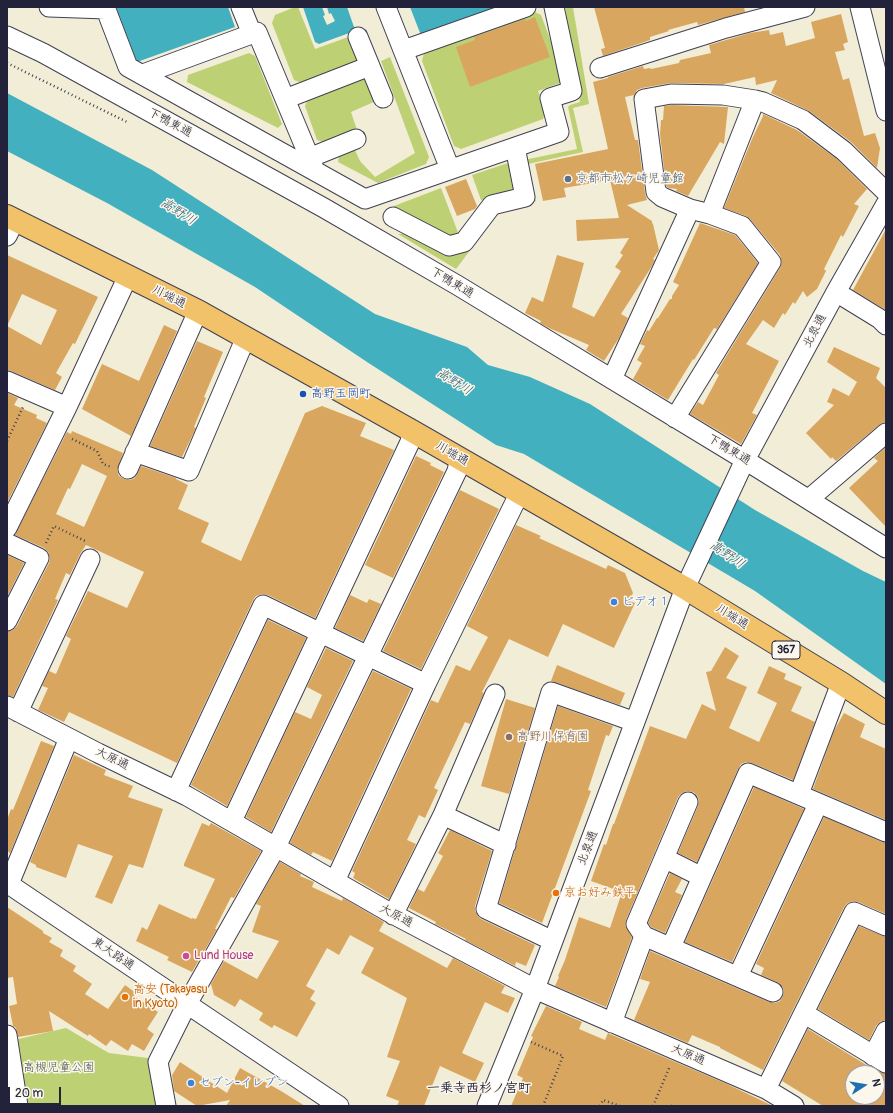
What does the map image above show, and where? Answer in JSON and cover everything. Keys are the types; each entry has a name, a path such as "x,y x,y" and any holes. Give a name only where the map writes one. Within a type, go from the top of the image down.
{"highway":[{"name":"川端通","path":"10,224 128,276 198,311 520,492 685,588 841,683 886,713"}],"street":[{"path":"48,7 106,8 128,67 312,164 366,199 559,132 550,98 572,91 554,7"},
{"path":"241,7 252,34"},
{"path":"386,7 450,169"},
{"path":"404,50 526,7"},
{"path":"600,68 726,28 805,7"},
{"path":"860,7 886,111"},
{"path":"143,74 257,32 312,164"},
{"name":"下鴨東通","path":"7,36 63,64 324,208 457,285 675,418 742,467 809,499 886,548"},
{"path":"358,37 383,98"},
{"path":"285,99 370,66"},
{"path":"675,418 771,262 742,226 710,214 690,209 662,197 656,192 644,99 671,94 686,94 722,95 763,102 802,120 844,151 886,192"},
{"path":"710,214 755,100"},
{"path":"312,164 356,139"},
{"path":"393,217 449,246 464,242 492,205 525,197 515,147"},
{"name":"北泉通","path":"487,1106 535,989 685,588 742,467 836,292 886,204"},
{"path":"612,379 690,209"},
{"path":"7,528 56,431 128,276"},
{"path":"836,292 880,319 886,325"},
{"path":"198,311 132,460 189,471 246,338"},
{"path":"7,381 67,407"},
{"path":"232,821 410,442 412,431"},
{"path":"809,499 886,434"},
{"path":"166,1106 158,1062 187,1004 276,847 457,471 460,458"},
{"path":"334,881 426,684 520,492"},
{"path":"7,543 39,558 7,621"},
{"path":"13,709 90,559"},
{"path":"176,791 263,605 426,684"},
{"path":"799,794 841,683"},
{"path":"553,941 486,909 550,692 635,722"},
{"path":"393,914 443,815 495,694"},
{"name":"大原通","path":"13,709 176,791 232,821 393,914 535,989 766,1089 794,1106"},
{"path":"8,883 69,738"},
{"path":"670,947 748,773 886,832"},
{"path":"688,802 636,924 644,936 773,992"},
{"path":"738,976 818,804"},
{"path":"443,815 506,845"},
{"path":"664,858 702,876"},
{"name":"東大路通","path":"8,883 340,1106"},
{"path":"766,1089 854,912 886,926"},
{"path":"612,1022 644,936"},
{"path":"804,1014 880,1059 886,1031"},
{"path":"7,1035 18,1106"}],"path":[{"path":"7,441 31,392"},
{"path":"56,431 97,451 103,464 122,472 132,460"},
{"path":"54,526 95,546 90,559"},
{"path":"516,1035 562,1056 543,1106"},
{"path":"653,1106 677,1050"},
{"path":"600,1106 603,1100 620,1106"}],"green space":[{"path":"298,7 315,49 351,36 359,57 354,64 302,83 294,80 272,23 275,15"},
{"path":"565,7 573,7 589,104 573,108 583,152 528,164 536,201 529,206 499,212 456,269 398,234 416,233 452,252 498,208 527,202 524,160 577,149 568,107 580,102"},
{"path":"535,12 541,15 564,76 560,83 538,91 546,111 543,119 461,149 454,146 422,61 424,53"},
{"path":"249,53 255,56 282,124 278,128 187,82 188,75"},
{"path":"390,57 429,157 426,164 378,183 338,162 339,155 355,150 360,161 375,177 415,153 381,61"},
{"path":"361,79 367,80 376,101 351,112 357,130 323,142 317,140 305,106 308,98"},
{"path":"511,162 515,196 481,200 472,175"},
{"path":"441,188 459,235 451,239 392,211 394,206"},
{"name":"高槻児童公園","path":"66,1028 109,1053 148,1058 156,1106 25,1106 14,1040"}],"water":[{"path":"116,7 228,7 235,27 137,62"},
{"path":"303,7 322,7 325,15 323,16 327,25 335,21 331,13 329,14 327,7 347,7 354,27 352,32 319,44 315,42"},
{"path":"410,7 502,7 422,38"},
{"name":"高野川","path":"7,93 152,170 375,314 467,347 488,365 530,377 590,404 755,510 863,571 886,582 886,684 755,591 524,454 496,445 367,362 255,287 107,203 7,151"}],"building":[{"path":"594,7 744,7 745,12 698,25 697,22 668,30 669,31 650,37 650,40 603,56 601,49 605,48"},
{"path":"841,14 848,42 843,44 845,50 835,52 843,80 849,78 864,136 875,133 880,148 877,168 851,142 809,111 771,93 777,80 756,85 755,77 724,84 671,83 637,90 634,95 625,97 635,140 638,140 647,200 627,205 652,221 659,250 653,259 655,260 652,266 621,314 628,318 619,338 604,361 586,350 589,345 549,328 540,323 541,321 525,313 532,297 543,302 557,255 584,263 572,307 594,317 621,271 615,267 623,255 620,253 629,238 577,241 576,220 619,218 610,180 564,188 566,197 543,201 535,164 608,149 593,82 643,66 644,69 651,69 679,63 680,60 711,53 709,45 750,33 769,30 770,35 783,32 786,46 815,38 811,22"},
{"path":"535,17 550,57 470,87 456,47 475,40 474,37 525,19 526,21"},
{"path":"664,106 728,107 724,144 720,142 688,196 676,191 677,189 666,186 660,134 661,120 663,120"},
{"path":"763,114 797,130 837,159 867,189 854,204 859,206 843,237 841,235 824,269 826,271 817,289 807,297 803,291 795,304 793,302 785,315 783,313 774,328 763,320 746,344 779,361 752,413 757,415 741,444 690,414 698,402 703,405 719,375 716,373 780,268 782,262 780,255 750,219 746,216 724,208"},
{"path":"466,179 477,206 475,209 457,216 445,187"},
{"path":"700,223 735,235 758,263 717,329 714,328 668,400 633,379 642,363 637,360 645,346 640,344 647,330 649,331 670,299 672,299 672,296 679,285 673,282"},
{"path":"886,229 886,310 853,290"},
{"path":"7,255 98,297 75,344 73,343 56,373 62,377 55,390 7,370 7,326","holes":["22,294 57,310 41,345 7,326"]},
{"path":"164,325 177,331 131,436 82,409 102,364 139,381"},
{"path":"197,341 223,352 204,397 206,398 194,427 196,428 182,457 150,446"},
{"path":"834,347 880,368 876,378 886,388 886,422 879,425 836,461 832,457 831,459 806,433 834,405 827,402 833,388 849,396 857,382 827,362"},
{"path":"7,393 18,398 14,405 37,415 36,418 47,423 7,503"},
{"path":"322,406 366,423 360,436 394,450 315,618 268,595 262,594 256,596 177,763 69,712 64,722 38,710 48,688 42,686 49,671 56,674 71,639 66,636 88,591 127,608 144,572 86,545 70,575 66,573 55,599 58,600 13,697 7,695 7,632 13,630 17,626 49,563 50,558 48,552 44,548 15,535 67,432 71,434 72,431 123,453 117,470 119,476 124,479 130,480 135,478 141,466 176,478 188,485 178,509 209,523 201,542 241,561 305,413","holes":["82,464 107,476 84,527 56,514 68,488 70,489"]},
{"path":"886,447 886,527 849,488 878,461 874,458"},
{"path":"416,456 431,463 430,465 444,472 393,578 365,565"},
{"path":"460,490 499,509 421,669 383,651"},
{"path":"516,525 541,536 539,538 606,569 608,565 625,573 633,593 629,601 635,603 614,648 563,624 548,657 509,639 482,692 484,693 470,724 465,722 434,788 438,790 425,818 419,815 407,840 416,844 389,899 353,878 355,873 352,871 431,700 438,703 456,665 470,671 488,637 467,626"},
{"path":"7,555 24,563 7,597"},
{"path":"350,595 367,603 369,599 381,604 363,641 335,628"},
{"path":"268,620 306,638 227,806 191,785"},
{"path":"725,647 739,656 726,678 747,687 729,728 759,742 777,703 757,693 769,666 786,674 784,679 802,687 791,711 815,722 793,780 752,763 746,762 741,764 697,862 678,853 698,806 699,800 697,795 693,792 687,791 682,793 678,797 626,920 625,925 632,937 606,1007 555,986 579,917 610,928 622,892 591,881 604,844 606,845 614,824 650,726 686,739 702,704 716,711 706,672 711,671"},
{"path":"326,648 353,661 271,832 246,817 295,712 311,719 322,695 307,687"},
{"path":"557,665 625,693 620,705 551,681"},
{"path":"373,671 411,689 332,861 313,852 311,855 290,843"},
{"path":"506,699 535,708 509,794 481,786"},
{"path":"558,706 613,726 609,736 606,735 588,790 591,791 542,923 499,903"},
{"path":"844,713 865,724 860,737 886,749 886,820 813,789 834,731"},
{"path":"41,741 54,746 10,853 7,851 7,820 11,809 13,810"},
{"path":"74,755 106,770 104,775 133,786 128,797 163,809 143,868 129,864 112,904 95,897 113,856 78,844 66,878 36,867 36,865 30,862"},
{"path":"754,787 804,809 732,962 685,942"},
{"path":"824,817 886,843 886,914 853,901 844,907 763,1070 720,1047 692,1035 688,1043 634,1020 650,982 640,979 650,951 769,1002 775,1003 780,1001 784,991 782,986 777,982 761,975 764,968 756,964"},
{"path":"202,823 209,826 211,823 261,851 234,898 231,897 215,929 217,929 192,972 167,960 169,957 136,941 142,927 147,930 159,904 192,919 196,919 215,879 184,866"},
{"path":"450,830 492,851 475,906 475,911 481,919 535,945 526,966 516,962 515,966 435,924 436,922 409,908 418,889 424,892 443,856 438,853"},
{"path":"280,862 301,874 300,876 314,882 312,887 342,901 343,898 384,922 379,931 447,968 453,958 505,986 501,993 515,998 508,1013 485,1002 462,1053 484,1063 475,1082 440,1066 424,1106 397,1106 399,1101 386,1096 400,1061 387,1057 407,998 361,973 374,948 350,935 339,955 327,948 306,986 315,991 310,999 316,1003 297,1037 274,1025 272,1028 259,1020 263,1013 240,999 235,1007 214,995 211,984 224,961 257,979 279,941 252,932 261,906 256,904"},
{"path":"670,873 682,879 675,892 682,895 665,933 651,927 648,923"},
{"path":"7,907 43,931 43,933 52,938 49,942 63,950 60,956 76,966 73,971 92,984 85,994 108,1009 125,985 136,993 134,996 158,1012 147,1029 154,1034 144,1051 132,1044 128,1051 111,1040 106,1046 89,1034 88,1036 49,1011 53,1031 18,1037 16,1028 13,1026 9,1006 17,1004 13,977 7,978"},
{"path":"859,926 886,937 886,1020 880,1022 876,1026 869,1040 818,1009"},
{"path":"546,1006 582,1022 579,1029 605,1040 608,1033 727,1084 773,1106 511,1106 523,1078 517,1075 533,1037 531,1036"},
{"path":"808,1029 866,1065 845,1065 845,1105 885,1105 886,1074 886,1106 823,1106 782,1081"},
{"path":"180,1062 227,1093 240,1068 305,1106 226,1106 230,1100 197,1106 174,1091 172,1075"}],"place":[{"name":"京都市松ケ崎児童館","path":"568,179"},
{"name":"高野玉岡町","path":"303,394"},
{"name":"ビデオ１","path":"614,602"},
{"name":"高野川保育園","path":"509,737"},
{"name":"京お好み鉄平","path":"556,893"},
{"name":"Lund House","path":"186,956"},
{"name":"高安 (Takayasu in Kyoto)","path":"125,997"},
{"name":"セブン-イレブン","path":"191,1083"}],"district":[{"name":"一乗寺西杉ノ宮町","path":"479,1089"}]}
